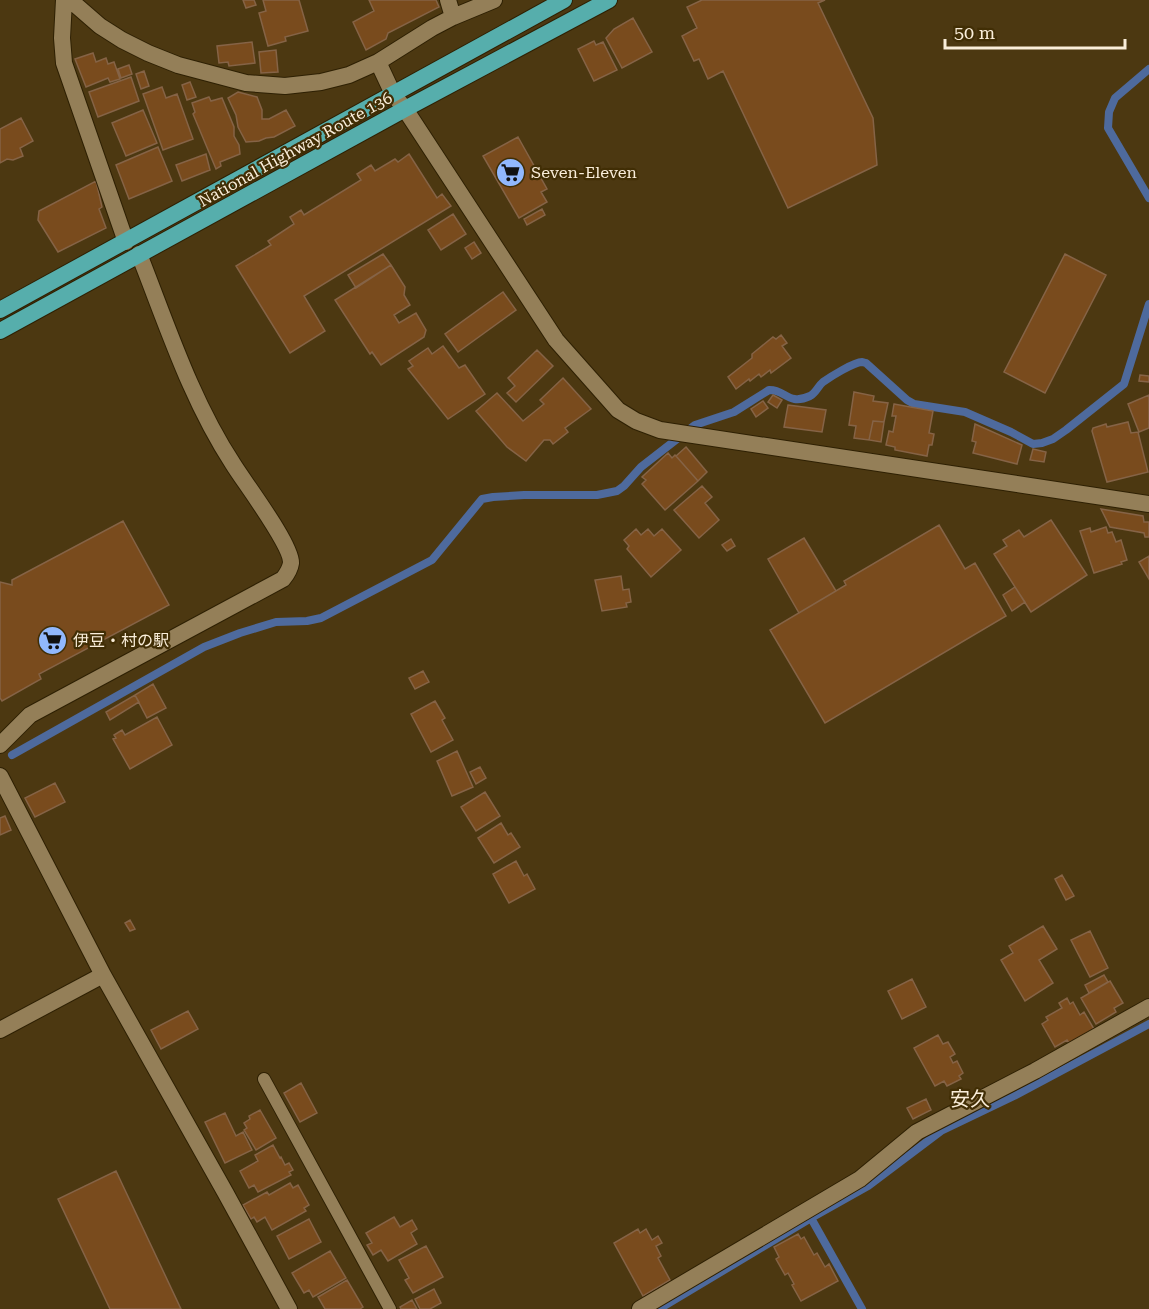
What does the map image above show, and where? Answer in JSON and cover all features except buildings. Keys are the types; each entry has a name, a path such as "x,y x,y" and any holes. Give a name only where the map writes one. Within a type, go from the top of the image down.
{"highway":[{"name":"National Highway Route 136","path":"0,310 564,0"},
{"name":"National Highway Route 136","path":"0,332 139,254 609,0"}],"street":[{"path":"64,0 62,38 64,63 126,242"},
{"path":"70,0 100,26 148,53 178,65 246,83 285,86 321,82 349,75 378,62 453,17 494,0"},
{"path":"448,0 453,17"},
{"path":"378,62 393,94 556,340 618,410 636,421 660,430 1149,504"},
{"path":"0,745 30,715 283,579 289,572 291,561 287,549 221,445 194,394 139,254"},
{"path":"0,776 103,975 289,1309"},
{"path":"0,1030 103,975"},
{"path":"640,1309 860,1179 917,1132 1035,1071 1149,1007"}],"lane":[{"path":"264,1079 390,1309"}],"waterway":[{"path":"1149,69 1115,98 1109,112 1108,128 1149,198"},
{"path":"12,755 204,647 276,622 321,618 432,560 482,499 524,495 597,495 617,491 641,467 695,425 734,412 769,390 792,398 803,399 842,370 862,362 914,404 965,412 1033,444 1053,439 1124,384 1149,304"},
{"path":"659,1309 868,1186 941,1131 1014,1096 1149,1024"},
{"path":"811,1218 862,1309"}],"place":[{"name":"Seven-Eleven","path":"510,172"},
{"name":"伊豆・村の駅","path":"52,640"}],"district":[{"name":"安久","path":"970,1099"}]}
